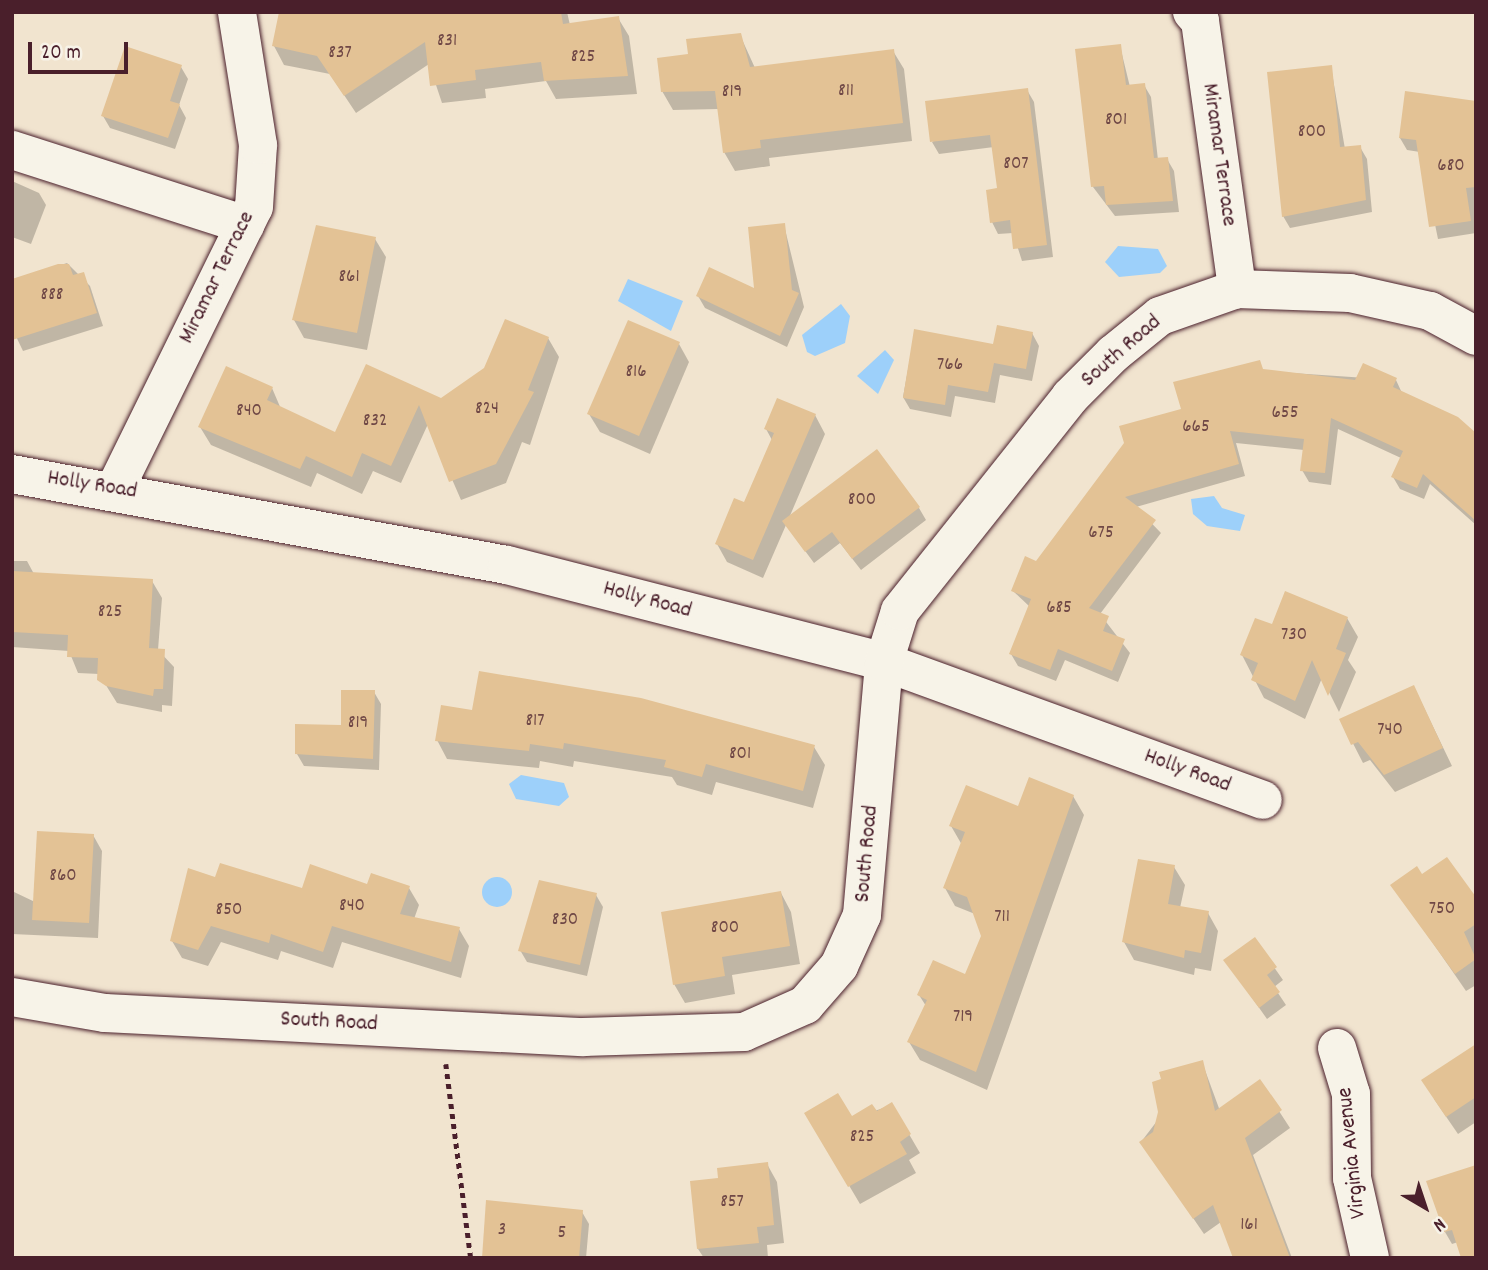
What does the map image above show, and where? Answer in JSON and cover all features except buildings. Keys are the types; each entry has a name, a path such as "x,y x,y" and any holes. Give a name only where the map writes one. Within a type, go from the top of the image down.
{"street":[{"name":"Miramar Terrace","path":"115,489 254,207 258,145 237,12"},
{"name":"Miramar Terrace","path":"1197,15 1237,289"},
{"path":"12,150 245,225"},
{"name":"South Road","path":"12,997 105,1013 583,1037 744,1032 805,1004 839,966 862,915 884,662 901,611 1070,397 1160,316 1237,289 1350,293 1430,311 1476,336"},
{"name":"Holly Road","path":"12,474 115,489 507,565 884,662 1264,800"},
{"name":"Virginia Avenue","path":"1338,1048 1351,1094 1352,1178 1370,1258"}],"path":[{"path":"441,1029 471,1258"}],"water":[{"path":"1118,246 1158,249 1167,266 1160,273 1119,277 1105,262"},
{"path":"628,279 683,301 671,331 618,301"},
{"path":"841,304 850,316 845,343 815,356 807,352 802,335"},
{"path":"885,350 894,360 878,394 857,376"},
{"path":"1214,496 1222,508 1245,515 1240,531 1207,526 1193,514 1191,499"},
{"path":"521,775 564,783 569,797 559,806 516,799 509,784"},
{"path":"497,877 503,878 511,886 511,898 503,906 497,907 491,906 483,898 482,892 483,886 491,878"}]}
